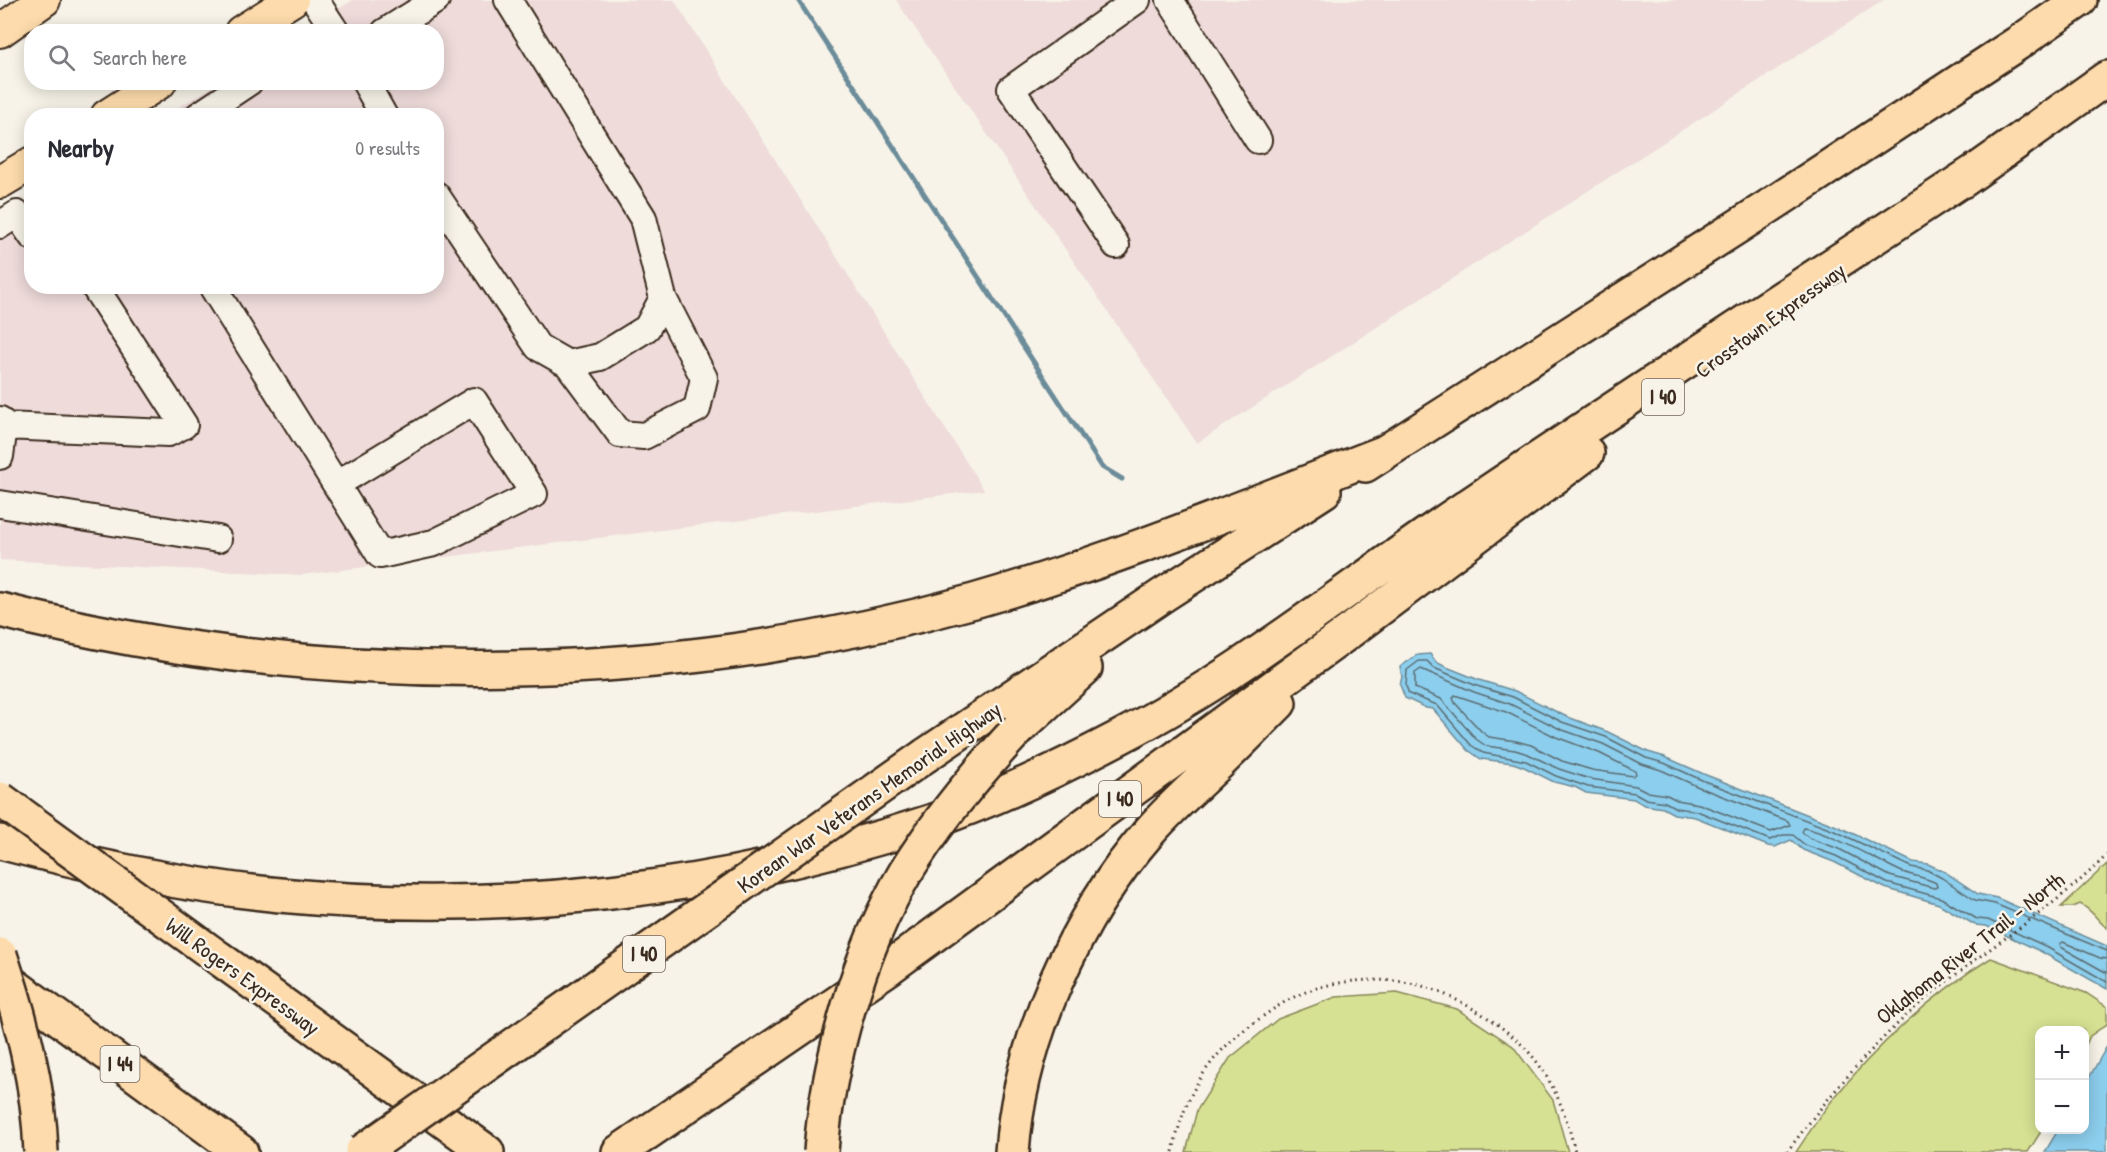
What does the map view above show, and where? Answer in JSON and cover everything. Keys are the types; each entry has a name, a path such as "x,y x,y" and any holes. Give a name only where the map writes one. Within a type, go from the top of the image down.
{"highway":[{"name":"I 40","path":"1383,453 1798,187 2080,0"},
{"name":"Crosstown Expressway","path":"1350,631 1571,464 2107,78"},
{"path":"0,842 154,877 236,890 324,898 454,902 575,896 719,876 823,853 930,822 999,795 1077,759 1206,688 1323,609 1439,526 1980,168"},
{"name":"Korean War Veterans Memorial Highway","path":"362,1152 926,756 1163,595 1383,453"},
{"path":"0,610 118,636 195,649 337,664 424,668 520,668 618,663 674,657 831,634 972,601 1054,577 1140,547 1383,453"},
{"path":"821,1152 830,1083 849,1004 887,908 904,875 963,792 1018,729 1163,595"},
{"name":"I 40","path":"619,1152 890,967 1350,631"},
{"path":"1012,1152 1020,1097 1046,1006 1065,963 1112,880 1150,831 1173,806 1350,631"},
{"name":"Will Rogers Expressway","path":"0,799 487,1152"},
{"path":"0,954 18,1008 28,1049 37,1101 42,1152"},
{"name":"I 44","path":"0,975 240,1152"}],"main road":[{"path":"0,31 44,0"},
{"path":"256,24 292,0"},
{"path":"119,108 148,90"},
{"path":"0,182 24,168"}],"street":[{"path":"315,0 331,24"},
{"path":"398,24 436,0"},
{"path":"444,207 538,347 568,364 620,434 644,436 697,409 704,378 663,298 643,218 508,0"},
{"path":"1116,245 1011,89 1137,0"},
{"path":"1170,0 1258,140"},
{"path":"210,108 237,90"},
{"path":"369,90 380,108"},
{"path":"0,225 17,214 24,224"},
{"path":"0,456 2,423 168,433 184,424 99,294"},
{"path":"217,294 380,555 434,543 534,494 474,401 337,484"},
{"path":"568,364 600,357 647,328 663,298"},
{"path":"0,504 218,539"}],"path":[{"name":"Oklahoma River Trail - North","path":"1787,1152 1824,1103 1877,1043 1932,993 2058,901 2107,855"},
{"path":"1173,1152 1179,1125 1192,1092 1209,1064 1237,1035 1275,1008 1312,990 1327,986 1383,981 1418,985 1456,1000 1498,1026 1520,1044 1533,1057 1557,1095 1575,1152"}],"shaded area":[{"path":"353,0 674,0 984,490 301,575 0,560 0,217 24,202 24,294 444,294 444,108 177,108 207,90 444,90 444,24 314,24"},
{"path":"896,0 1884,0 1197,443"}],"green space":[{"path":"2107,864 2107,928 2080,904 2073,907 2061,907"},
{"path":"1991,958 2086,993 2107,1007 2107,1024 2089,1038 2089,1026 2035,1026 2035,1134 2039,1134 2028,1152 1796,1152 1830,1103 1865,1062 1905,1023 1969,972"},
{"path":"1397,993 1457,1009 1513,1046 1553,1100 1568,1152 1186,1152 1197,1110 1230,1058 1278,1019 1336,997"}],"water":[{"path":"1430,654 1436,662 1444,666 1515,691 1565,716 1608,732 1648,752 1839,827 1913,862 1928,864 1945,872 1978,894 1997,898 2107,946 2107,989 2040,951 1986,926 1975,925 1939,904 1885,888 1834,862 1803,850 1791,840 1775,847 1768,846 1695,817 1674,814 1663,808 1644,805 1634,799 1586,793 1575,787 1554,782 1513,763 1481,759 1468,750 1433,709 1405,698 1400,685 1402,677 1400,667 1417,655"},
{"path":"2107,1046 2107,1152 2045,1152 2056,1134 2089,1134 2089,1078"}],"waterway":[{"path":"798,0 1102,467 1122,479"}]}
